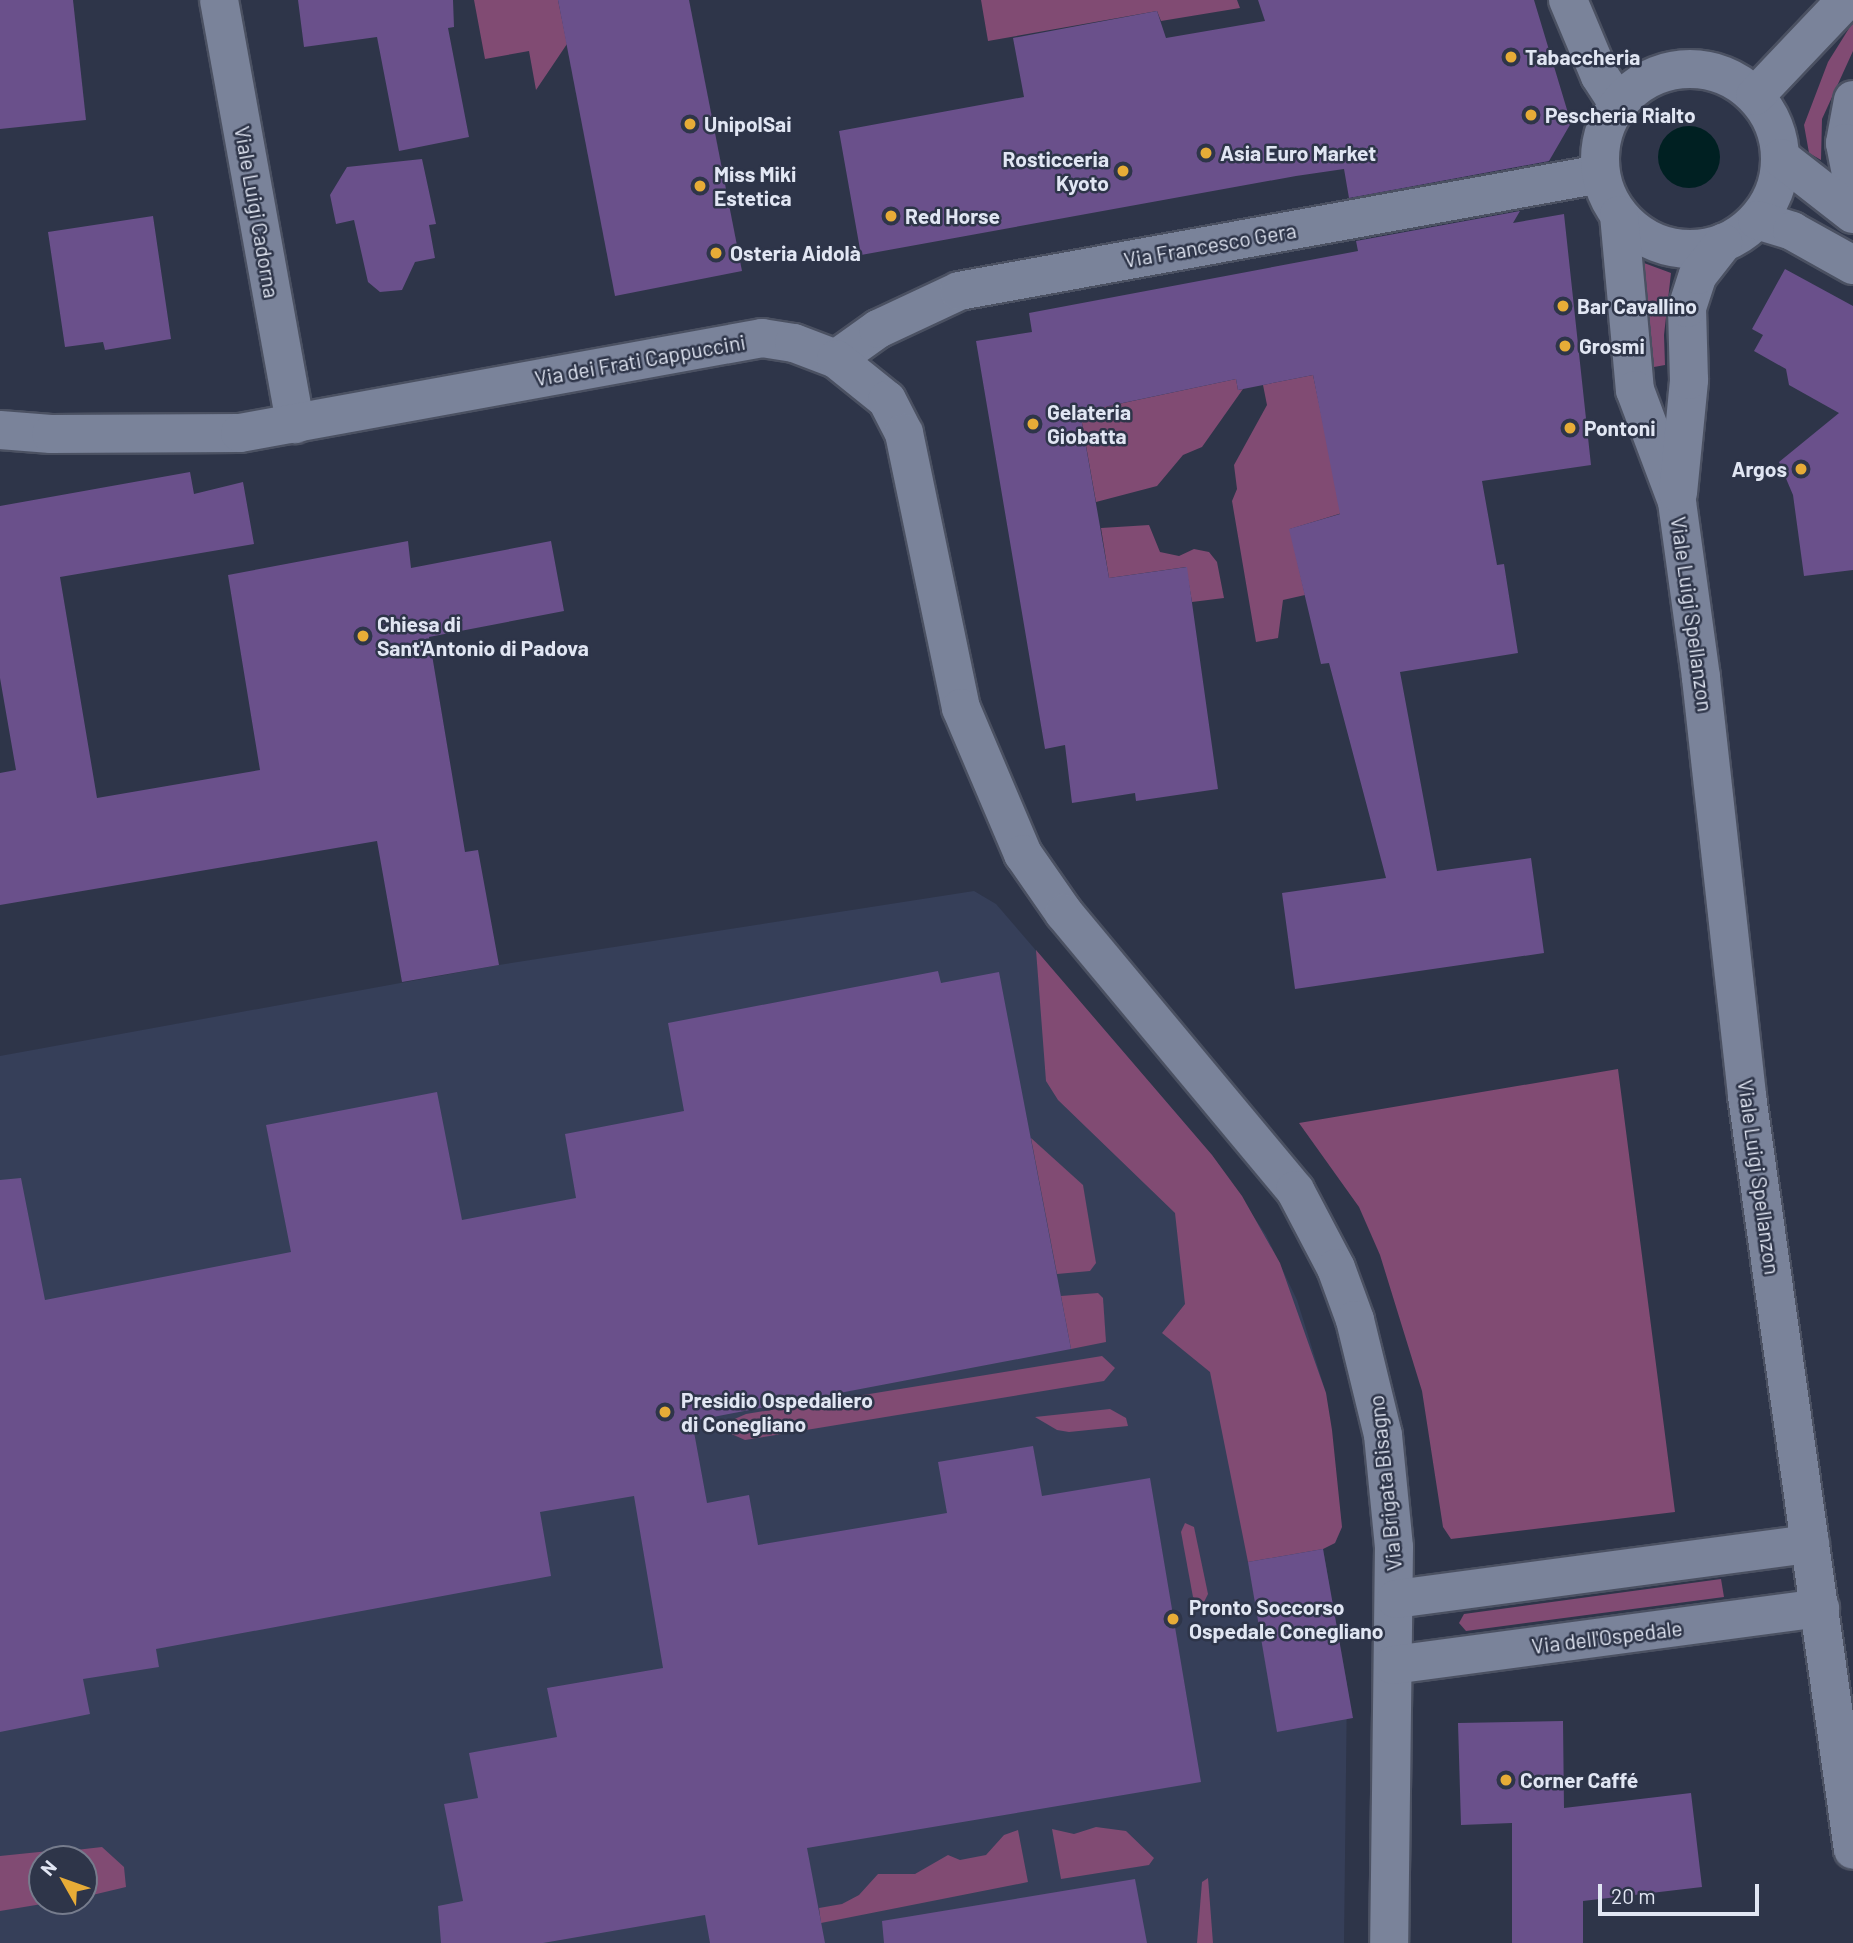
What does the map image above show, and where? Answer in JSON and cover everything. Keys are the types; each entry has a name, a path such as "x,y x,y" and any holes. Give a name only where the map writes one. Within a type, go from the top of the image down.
{"street":[{"name":"Viale Luigi Cadorna","path":"219,0 295,424"},
{"path":"1568,0 1600,76 1618,104"},
{"path":"1755,96 1846,0"},
{"path":"1694,68 1727,76 1755,96 1778,135 1781,158 1779,180 1757,220 1723,243 1678,249 1636,232 1619,215 1600,174 1602,137 1618,104 1644,80 1694,68"},
{"path":"1853,100 1845,143 1853,184"},
{"path":"1781,158 1853,214"},
{"name":"Via Francesco Gera","path":"836,359 878,329 958,291 1600,174"},
{"name":"Viale Luigi Spellanzon","path":"1619,215 1635,390 1677,502 1702,678 1747,1096 1853,1850"},
{"path":"1757,220 1792,230 1853,265"},
{"name":"Viale Luigi Spellanzon","path":"1677,502 1689,380 1688,308 1698,275 1723,243"},
{"name":"Via dei Frati Cappuccini","path":"0,430 51,434 240,433 743,340 794,343 836,359 874,386 897,416 961,708 1024,854 1064,913"},
{"name":"Via Brigata Bisagno","path":"1064,913 1261,1145 1314,1222 1336,1268 1374,1383 1383,1435 1396,1599 1388,1742 1389,1943"},
{"path":"1396,1599 1810,1544"},
{"name":"Via dell'Ospedale","path":"1393,1665 1820,1608"}],"shaded area":[{"path":"474,0 558,0 567,44 536,90 529,51 485,59"},
{"path":"981,0 1237,0 1240,8 1161,21 1157,11 988,41"},
{"path":"1853,22 1853,51 1822,119 1821,160 1809,153 1804,125 1828,62"},
{"path":"1683,126 1695,126 1711,135 1718,145 1718,169 1711,179 1695,188 1683,188 1672,183 1663,174 1658,163 1658,151 1663,140 1672,131"},
{"path":"1644,263 1671,273 1664,335 1665,365 1654,367"},
{"path":"1313,375 1342,513 1290,529 1305,595 1283,600 1278,638 1256,642 1232,501 1237,489 1234,465 1267,405 1263,385"},
{"path":"1236,379 1238,390 1243,389 1202,447 1183,455 1157,486 1096,502 1079,406 1107,401 1109,406"},
{"path":"1149,525 1160,552 1179,556 1194,549 1209,552 1217,562 1224,598 1192,602 1186,567 1109,578 1101,528"},
{"name":"Presidio Ospedaliero di Conegliano","path":"974,891 996,904 1212,1155 1266,1235 1297,1300 1326,1393 1342,1527 1335,1543 1323,1549 1347,1685 1344,1943 0,1943 0,1056 499,965"},
{"path":"1036,950 1212,1155 1242,1196 1280,1263 1326,1393 1332,1430 1342,1527 1335,1543 1323,1549 1248,1562 1210,1372 1162,1333 1185,1304 1175,1213 1058,1100 1046,1081"},
{"path":"1618,1069 1675,1512 1451,1539 1443,1527 1422,1391 1380,1255 1359,1207 1299,1123"},
{"path":"1031,1138 1083,1185 1096,1263 1090,1271 1057,1274"},
{"path":"1098,1293 1103,1298 1106,1342 1071,1349 1061,1296"},
{"path":"1102,1356 1115,1368 1104,1381 745,1440 727,1432 730,1421 746,1414"},
{"path":"1110,1409 1126,1418 1128,1426 1069,1432 1057,1430 1035,1417"},
{"path":"1185,1523 1194,1527 1208,1594 1203,1604 1193,1597 1181,1532"},
{"path":"1721,1579 1724,1597 1466,1631 1459,1623 1464,1614"},
{"path":"1096,1827 1126,1831 1154,1858 1149,1865 1061,1879 1052,1829 1074,1834"},
{"path":"1018,1830 1028,1882 821,1923 819,1908 842,1904 859,1895 878,1874 915,1874 948,1855 960,1860 986,1855 1004,1835"},
{"path":"98,1847 102,1847 124,1867 126,1887 98,1894"},
{"path":"28,1853 28,1906 0,1911 0,1856"},
{"path":"1208,1878 1213,1943 1197,1943 1202,1882"}],"building":[{"path":"0,0 73,0 86,120 0,129"},
{"path":"298,0 453,0 454,27 448,28 469,137 399,151 377,37 304,47"},
{"path":"558,0 689,0 742,271 615,296"},
{"path":"1258,0 1534,0 1571,123 1549,161 1349,198 1344,169 861,255 839,131 1024,97 1013,38 1157,11 1166,38 1265,21"},
{"path":"422,159 436,224 429,225 435,258 415,262 402,290 380,292 368,282 354,220 336,224 330,195 347,167"},
{"path":"1520,211 1513,223 1564,214 1591,465 1482,481 1497,565 1504,564 1518,653 1400,672 1437,871 1531,858 1544,953 1295,989 1282,893 1386,878 1329,663 1321,664 1289,529 1340,514 1313,375 1238,390 1236,379 1080,412 1109,578 1187,567 1218,789 1136,801 1135,793 1072,803 1065,745 1045,749 976,341 1032,332 1029,313 1358,251 1356,241"},
{"path":"153,216 171,339 105,350 103,342 65,347 48,232"},
{"path":"1785,269 1853,306 1853,570 1804,576 1793,495 1779,462 1839,413 1789,385 1786,369 1754,351 1763,335 1752,329"},
{"path":"190,472 194,494 243,482 254,544 60,577 97,798 260,770 228,575 408,541 411,568 551,541 564,611 429,637 465,852 478,850 499,965 402,982 377,841 0,905 0,773 16,770 0,678 0,506"},
{"path":"938,971 941,983 999,972 1071,1349 692,1421 707,1503 749,1495 758,1545 947,1513 938,1462 1033,1446 1042,1496 1150,1478 1201,1782 807,1848 825,1943 710,1943 705,1915 543,1943 441,1943 438,1906 463,1901 444,1804 478,1798 469,1753 557,1737 547,1688 663,1668 634,1496 540,1512 551,1576 156,1649 159,1667 83,1679 90,1714 0,1732 0,1180 21,1178 45,1300 291,1252 266,1125 437,1092 462,1220 576,1198 565,1134 684,1111 668,1023"},
{"path":"1323,1549 1353,1718 1277,1732 1248,1562"},
{"path":"1563,1721 1564,1808 1691,1793 1702,1887 1583,1901 1583,1943 1512,1943 1512,1823 1461,1825 1458,1723"},
{"path":"1135,1879 1147,1943 884,1943 882,1921"}],"place":[{"name":"Tabaccheria","path":"1511,57"},
{"name":"Pescheria Rialto","path":"1531,115"},
{"name":"UnipolSai","path":"690,124"},
{"name":"Asia Euro Market","path":"1206,153"},
{"name":"Rosticceria Kyoto","path":"1123,171"},
{"name":"Miss Miki Estetica","path":"700,186"},
{"name":"Red Horse","path":"891,216"},
{"name":"Osteria Aidolà","path":"716,253"},
{"name":"Bar Cavallino","path":"1563,306"},
{"name":"Grosmi","path":"1565,346"},
{"name":"Gelateria Giobatta","path":"1033,424"},
{"name":"Pontoni","path":"1570,428"},
{"name":"Argos","path":"1801,469"},
{"name":"Chiesa di Sant'Antonio di Padova","path":"363,636"},
{"name":"Presidio Ospedaliero di Conegliano","path":"665,1412"},
{"name":"Pronto Soccorso Ospedale Conegliano","path":"1173,1619"},
{"name":"Corner Caffé","path":"1506,1780"}]}
